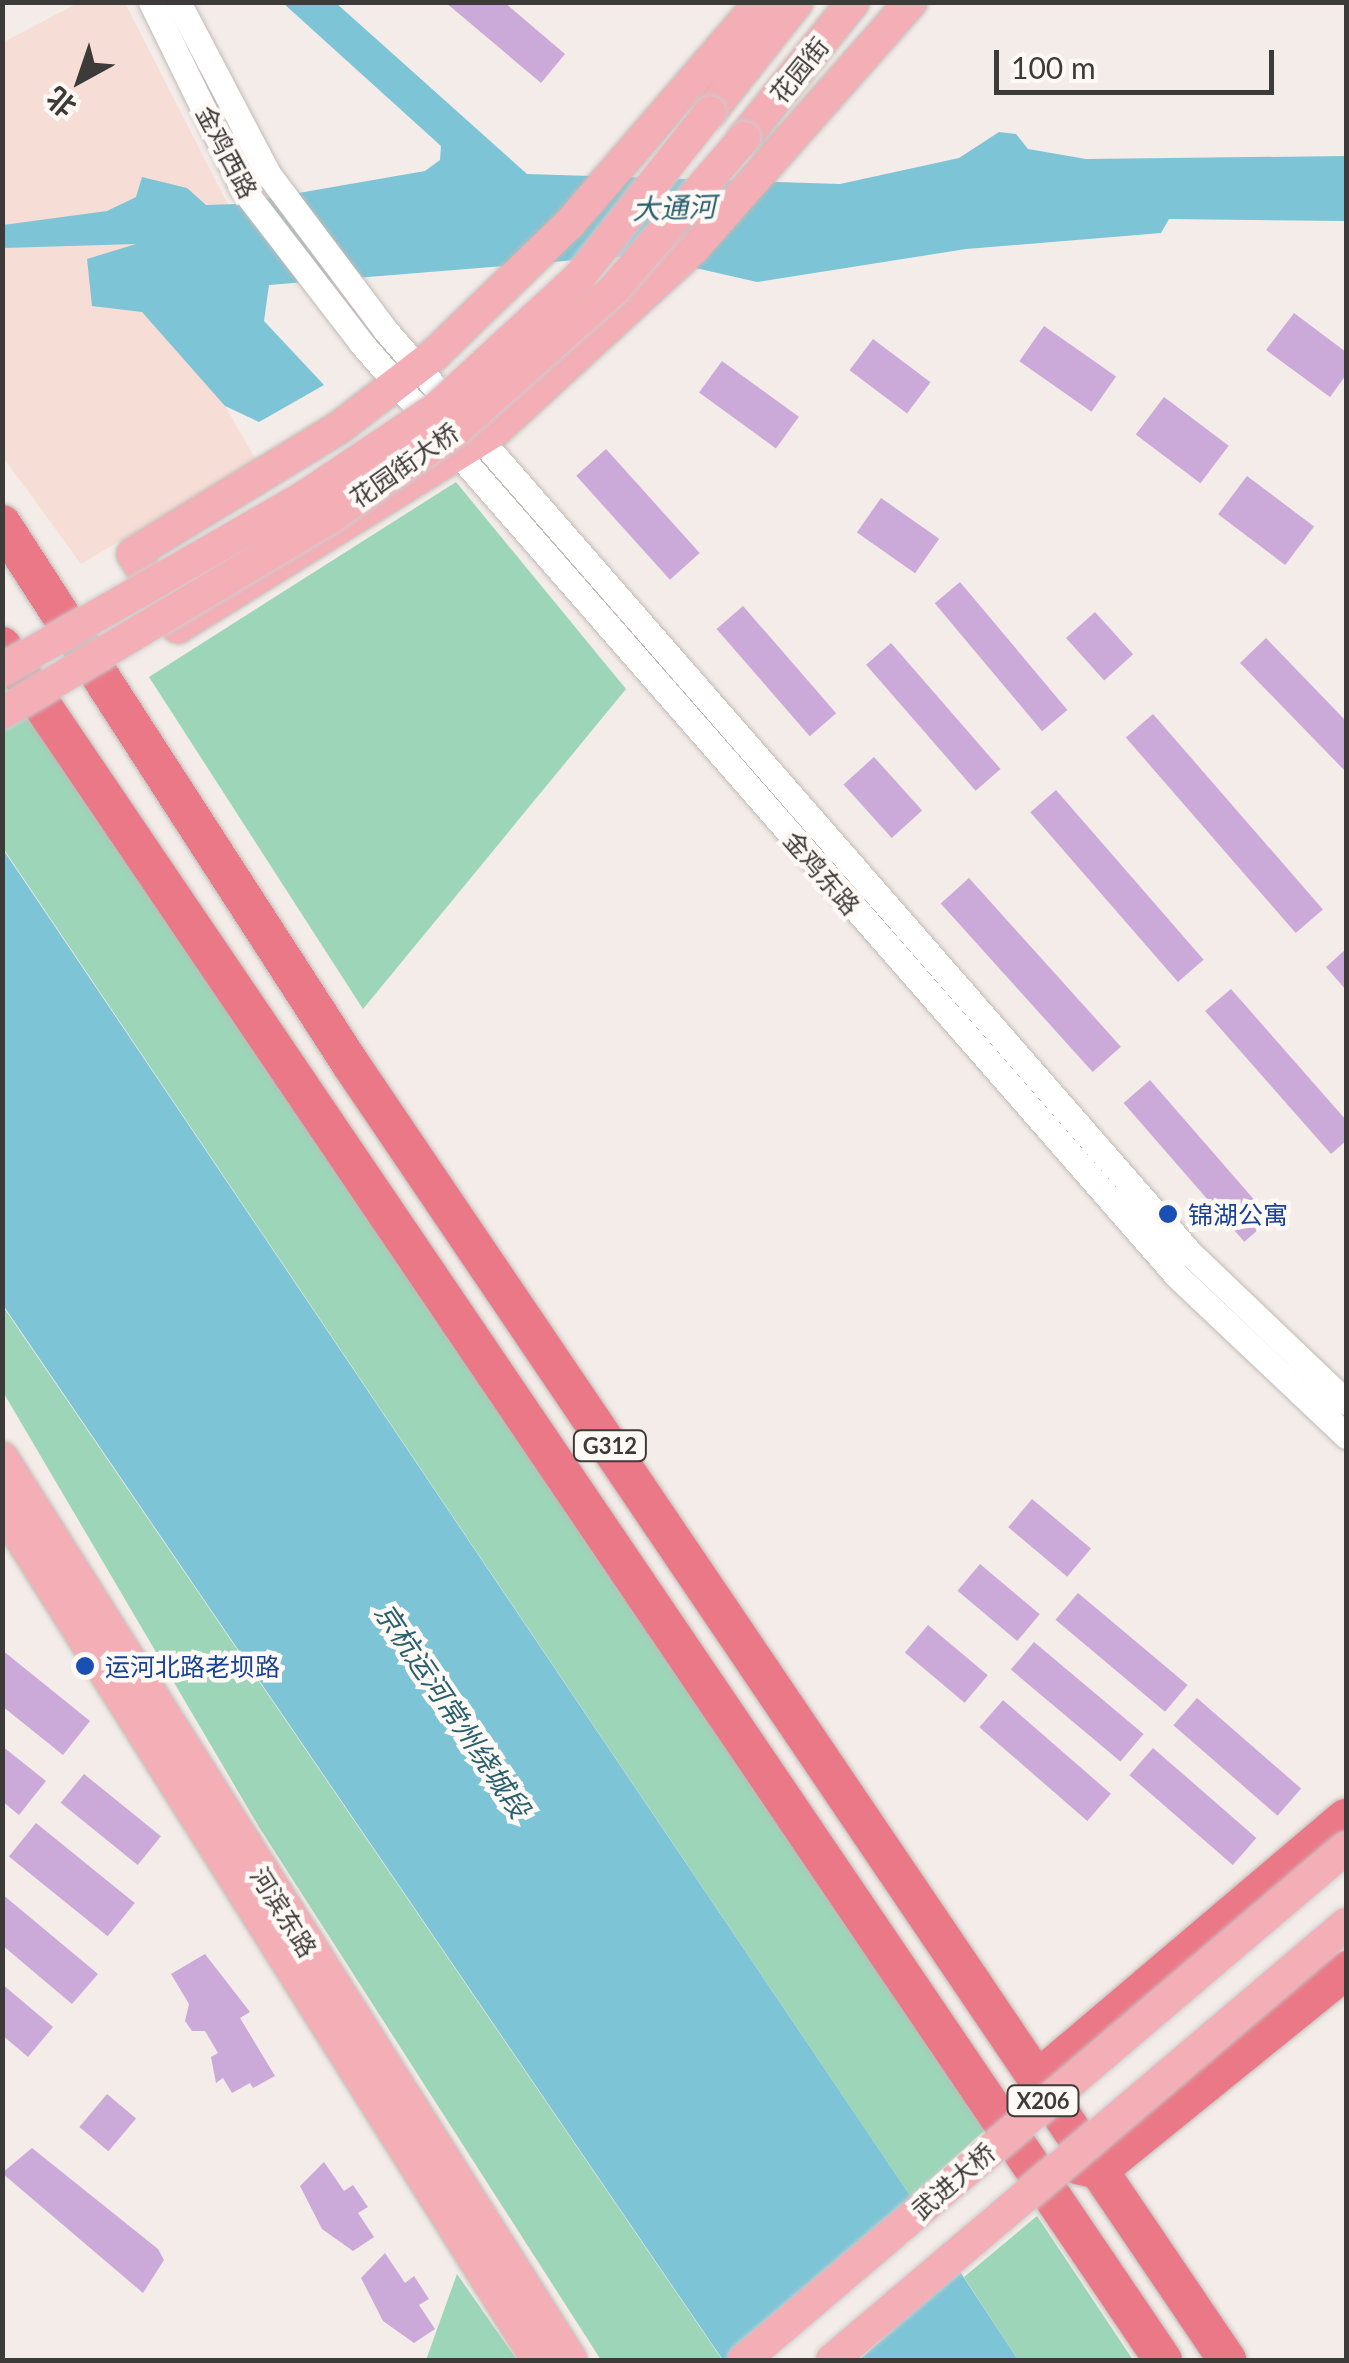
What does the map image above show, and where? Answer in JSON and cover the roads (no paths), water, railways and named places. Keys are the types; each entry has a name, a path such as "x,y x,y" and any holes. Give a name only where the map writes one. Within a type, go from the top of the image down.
{"highway":[{"name":"G312","path":"2,524 350,1063 1227,2360"},
{"name":"G312","path":"2,646 1163,2360"},
{"path":"1346,1818 1039,2078 1026,2153 1099,2170 1346,1970"}],"main road":[{"path":"761,2 506,292 408,376 132,554 178,627 470,447 672,271 911,2"},
{"name":"花园街","path":"710,112 798,2"},
{"name":"花园街","path":"744,138 854,2"},
{"name":"花园街大桥","path":"2,670 304,497 437,408 580,276 710,112"},
{"name":"花园街大桥","path":"2,713 329,518 457,429 614,288 744,138"},
{"name":"河滨东路","path":"2,1458 9,1511 538,2360"},
{"name":"河滨东路","path":"9,1511 571,2360"},
{"name":"武进大桥","path":"744,2360 1346,1848"},
{"name":"X206","path":"832,2360 1346,1924"}],"street":[{"name":"金鸡西路","path":"151,2 242,188 319,291"},
{"name":"金鸡西路","path":"178,2 268,176 349,285"},
{"name":"金鸡东路","path":"349,285 408,376"},
{"name":"金鸡东路","path":"319,291 408,376 1190,1253 1346,1402"},
{"name":"金鸡东路","path":"470,447 1177,1276 1346,1436"}],"water":[{"name":"大通河","path":"283,3 336,3 527,174 840,184 959,158 999,132 1016,134 1028,149 1086,159 1346,156 1346,221 1169,219 1161,233 966,249 757,282 639,255 269,285 264,321 324,385 259,422 225,406 142,312 92,306 87,259 136,244 3,248 3,225 107,211 136,197 142,177 187,188 206,205 236,204 425,171 440,160 441,146"},
{"name":"京杭运河常州绕城段","path":"2,848 1018,2360 723,2360 3,1305"}],"place":[{"name":"锦湖公寓","path":"1168,1214"},
{"name":"运河北路老坝路","path":"85,1666"}]}
